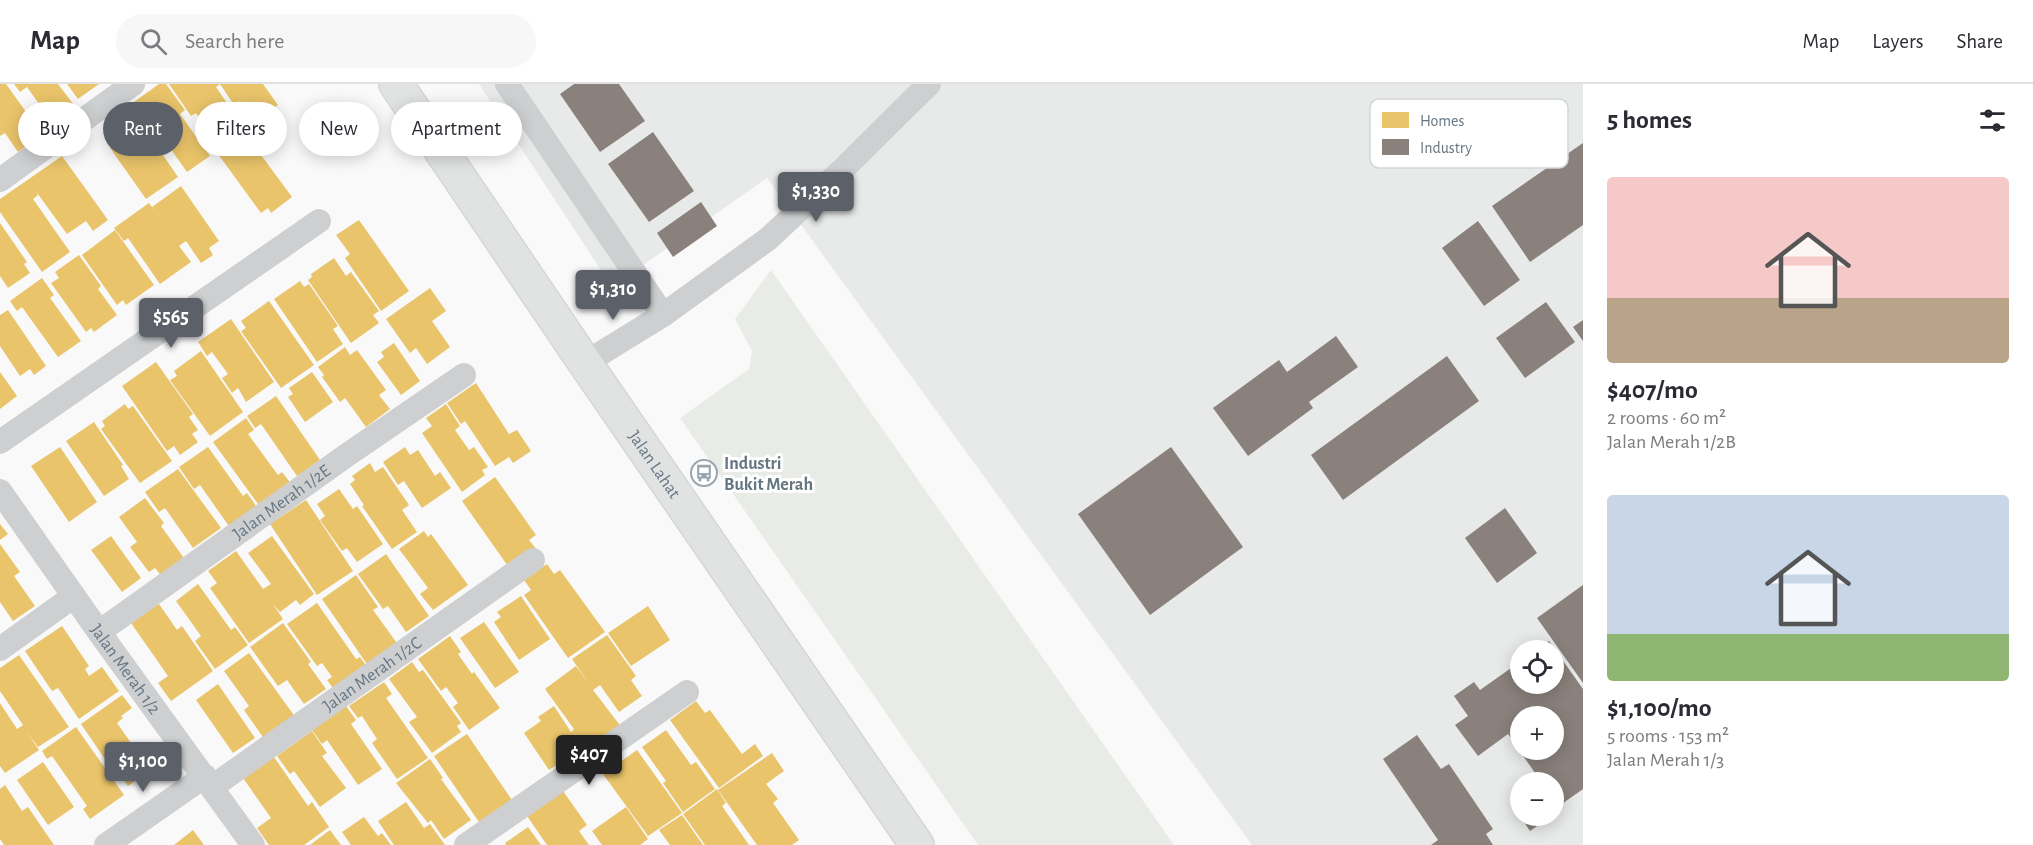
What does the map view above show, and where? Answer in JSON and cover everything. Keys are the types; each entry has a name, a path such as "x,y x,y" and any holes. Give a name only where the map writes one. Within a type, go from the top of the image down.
{"main road":[{"name":"Jalan Lahat","path":"396,84 917,845"}],"street":[{"path":"0,180 133,84"},
{"path":"507,84 663,315"},
{"path":"585,363 663,315 768,239 929,84"},
{"path":"0,442 319,221"},
{"name":"Jalan Merah 1/2E","path":"99,632 464,375"},
{"name":"Jalan Merah 1/2","path":"0,491 254,845"},
{"name":"Jalan Merah 1/2C","path":"106,845 208,781 533,560"},
{"path":"0,649 74,596"},
{"path":"466,845 687,692"}],"shaded area":[{"path":"479,84 1583,84 1583,845 1252,845 767,178 612,287 522,150 522,102 491,102"},
{"path":"771,270 1174,845 978,845 680,418 749,369 752,351 735,319"}],"building: Homes":[{"path":"0,84 6,84 19,102 18,152 5,133 0,136"},
{"path":"14,84 58,84 72,102 38,102 27,87 20,92"},
{"path":"67,84 99,84 78,99"},
{"path":"159,84 166,84 179,102 134,102"},
{"path":"169,84 220,84 216,87 226,102 195,102 195,114 191,116"},
{"path":"220,84 263,84 276,102 240,101 232,102"},
{"path":"183,118 195,135 195,156 210,156 187,172 176,156 183,156"},
{"path":"62,156 108,220 93,231 86,221 67,234 35,190 38,195 33,199 70,252 42,272 0,212 0,199"},
{"path":"116,156 164,156 178,177 146,199"},
{"path":"219,156 262,156 292,197 271,213 268,208 261,213"},
{"path":"181,186 219,241 209,248 213,255 201,263 186,241 179,246 191,262 160,284 128,238 124,241 114,228 149,203 170,233 152,207"},
{"path":"359,220 409,291 381,311 345,258 350,254 336,235"},
{"path":"0,223 27,262 24,264 30,273 8,288 0,276"},
{"path":"115,230 154,285 126,305 123,300 117,305 82,255"},
{"path":"79,255 101,286 98,289 117,315 94,332 91,328 86,332 51,283 59,278 55,272"},
{"path":"334,258 346,276 351,272 379,311 373,315 379,323 351,343 308,280 312,277 311,274"},
{"path":"42,278 54,295 50,298 81,341 58,357 22,307 17,311 10,301"},
{"path":"300,281 304,287 309,284 338,326 333,329 343,344 317,362 274,299"},
{"path":"430,288 446,311 432,321 450,347 427,364 416,348 410,353 386,319"},
{"path":"269,301 314,365 281,388 241,331 246,328 241,321"},
{"path":"8,310 46,366 34,375 30,369 20,376 0,346 0,315"},
{"path":"231,319 274,382 246,402 238,388 232,393 222,378 228,374 212,352 207,356 198,342"},
{"path":"394,343 420,381 401,395 377,362 384,357 381,352"},
{"path":"345,347 350,355 357,350 386,390 379,395 390,409 366,427 345,398 340,402 322,377 324,375 318,367"},
{"path":"201,351 243,412 210,436 170,380 177,376 174,371"},
{"path":"156,362 193,414 189,417 198,430 192,434 198,442 180,455 174,446 167,451 122,386"},
{"path":"0,372 17,396 0,409"},
{"path":"312,372 333,402 305,422 288,397 293,394 289,388"},
{"path":"476,383 509,434 517,430 531,451 513,463 509,457 495,466 465,421 461,424 447,403"},
{"path":"276,396 320,460 297,476 261,424 255,428 247,416"},
{"path":"125,404 128,409 133,406 172,461 140,483 101,429 105,426 102,421"},
{"path":"446,404 460,426 455,430 469,450 474,447 488,467 482,470 485,475 462,492 422,433 432,426 426,418"},
{"path":"246,418 254,430 248,434 278,475 282,472 292,485 261,508 213,442"},
{"path":"94,422 123,465 121,466 129,479 104,496 66,441"},
{"path":"60,447 97,502 69,522 31,466"},
{"path":"208,447 243,496 247,493 259,510 231,529 200,485 194,489 179,467"},
{"path":"405,447 410,455 418,450 435,476 440,472 451,488 422,508 404,481 398,485 383,462"},
{"path":"370,463 375,472 383,467 409,505 402,510 417,532 392,549 362,506 364,505 350,484 355,480 352,476"},
{"path":"178,469 221,528 193,548 165,508 159,512 145,492"},
{"path":"495,477 536,535 529,540 537,550 510,569 462,501"},
{"path":"339,489 353,509 357,506 383,544 357,562 347,548 342,551 320,520 325,516 317,504"},
{"path":"145,498 164,523 161,526 186,561 163,578 155,568 149,572 130,547 137,542 119,517"},
{"path":"306,500 353,571 317,595 270,524"},
{"path":"0,524 8,534 0,540"},
{"path":"424,531 428,537 431,534 468,585 433,610 420,594 428,588 399,549"},
{"path":"111,536 141,578 122,592 91,550"},
{"path":"272,536 314,594 300,605 296,600 280,612 273,604 283,619 249,643 210,588 217,583 208,571 236,551 263,589 271,584 248,553"},
{"path":"0,544 20,572 14,576 35,606 13,621 0,602"},
{"path":"386,554 429,616 406,632 388,606 383,609 358,574"},
{"path":"547,564 554,574 560,570 605,632 568,658 524,595 531,590 524,580"},
{"path":"356,575 378,607 373,610 399,646 369,667 322,599"},
{"path":"198,584 231,630 235,627 248,645 215,669 195,641 201,636 176,601"},
{"path":"521,596 550,639 519,660 494,622 501,617 497,612"},
{"path":"317,603 356,659 360,657 368,668 335,691 327,680 332,677 322,663 317,666 287,624"},
{"path":"159,604 177,630 182,626 213,671 171,701 158,683 168,676 131,623"},
{"path":"648,606 670,640 631,666 608,633"},
{"path":"484,622 519,672 495,688 460,638"},
{"path":"283,623 311,662 308,664 326,689 304,704 287,680 278,686 250,647"},
{"path":"62,626 89,666 85,669 89,676 102,667 119,691 79,719 58,688 52,691 25,651"},
{"path":"607,635 636,676 631,680 642,696 619,712 600,685 593,690 622,728 588,754 573,733 582,748 549,770 524,733 541,721 538,717 554,706 571,732 574,729 545,689 576,666 590,685 572,659"},
{"path":"450,636 461,652 458,654 500,708 469,730 453,707 458,703 446,687 441,691 418,659"},
{"path":"249,653 296,718 265,740 244,710 249,706 224,671"},
{"path":"19,655 69,727 38,747 26,731 39,750 5,773 0,766 0,703 17,729 23,725 0,691 0,668"},
{"path":"412,662 419,672 423,670 461,723 457,726 461,732 432,753 409,722 417,717 389,679"},
{"path":"384,682 392,694 386,698 428,758 397,779 372,743 377,739 362,716 358,718 349,706"},
{"path":"218,684 255,738 233,753 196,700"},
{"path":"122,695 132,708 121,716 123,718 117,723 150,770 128,786 118,772 115,774 81,724"},
{"path":"696,701 705,713 710,710 742,754 755,744 763,756 719,788 670,720"},
{"path":"346,706 356,720 351,724 382,769 358,785 327,740 322,744 312,730"},
{"path":"76,727 124,795 90,819 83,809 87,806 52,756 47,759 42,751"},
{"path":"666,730 691,765 696,762 715,789 683,812 663,783 666,781 642,747"},
{"path":"312,731 327,753 322,756 346,788 320,807 294,771 290,774 277,756"},
{"path":"467,734 514,803 481,825 434,756"},
{"path":"637,750 682,813 648,836 603,774"},
{"path":"772,753 784,771 766,784 778,799 773,803 799,840 792,845 757,845 718,790"},
{"path":"274,757 308,806 312,802 329,827 304,845 269,845 257,828 271,818 243,778"},
{"path":"430,759 443,778 441,779 471,820 444,839 431,820 428,823 396,783"},
{"path":"43,762 74,807 48,825 17,780"},
{"path":"5,785 22,811 28,807 54,845 4,845 0,839 0,789"},
{"path":"717,789 726,803 722,806 749,845 705,845 683,814"},
{"path":"563,791 587,825 579,831 589,845 547,845 527,816"},
{"path":"406,802 424,828 430,824 445,845 394,845 378,821"},
{"path":"626,807 648,839 640,845 602,845 592,831"},
{"path":"682,815 703,845 670,845 659,830"},
{"path":"364,817 378,836 382,833 391,845 351,845 342,832"},
{"path":"528,827 541,845 506,845 505,843"},
{"path":"193,830 204,845 174,845"},
{"path":"330,830 341,845 310,845"}],"building: Industry":[{"path":"574,84 619,84 645,121 600,152 560,94"},
{"path":"653,132 694,191 649,222 608,164"},
{"path":"1583,143 1583,225 1530,262 1492,206 1547,168 1568,168 1568,153"},
{"path":"701,202 717,226 673,257 657,233"},
{"path":"1478,221 1520,280 1484,306 1442,248"},
{"path":"1546,302 1575,342 1525,378 1496,338"},
{"path":"1583,320 1583,341 1573,327"},
{"path":"1336,336 1358,367 1309,402 1313,408 1248,456 1213,408 1279,360 1287,372"},
{"path":"1447,356 1479,401 1343,500 1311,455"},
{"path":"1171,447 1243,547 1150,615 1078,514"},
{"path":"1505,508 1537,553 1497,583 1465,538"},
{"path":"1583,585 1583,683 1564,656 1564,640 1553,640 1537,618"},
{"path":"1564,662 1583,689 1583,789 1564,802 1564,772 1534,772 1526,760 1564,760 1564,706 1510,706 1510,737 1508,734 1478,756 1455,725 1468,716 1454,696 1474,682 1480,690 1510,669 1510,694 1564,694"},
{"path":"1417,735 1441,769 1449,764 1493,829 1486,834 1493,845 1431,845 1438,840 1383,759"},
{"path":"1527,826 1537,826 1530,831"}],"place":[{"name":"Industri Bukit Merah","path":"704,473"}]}
